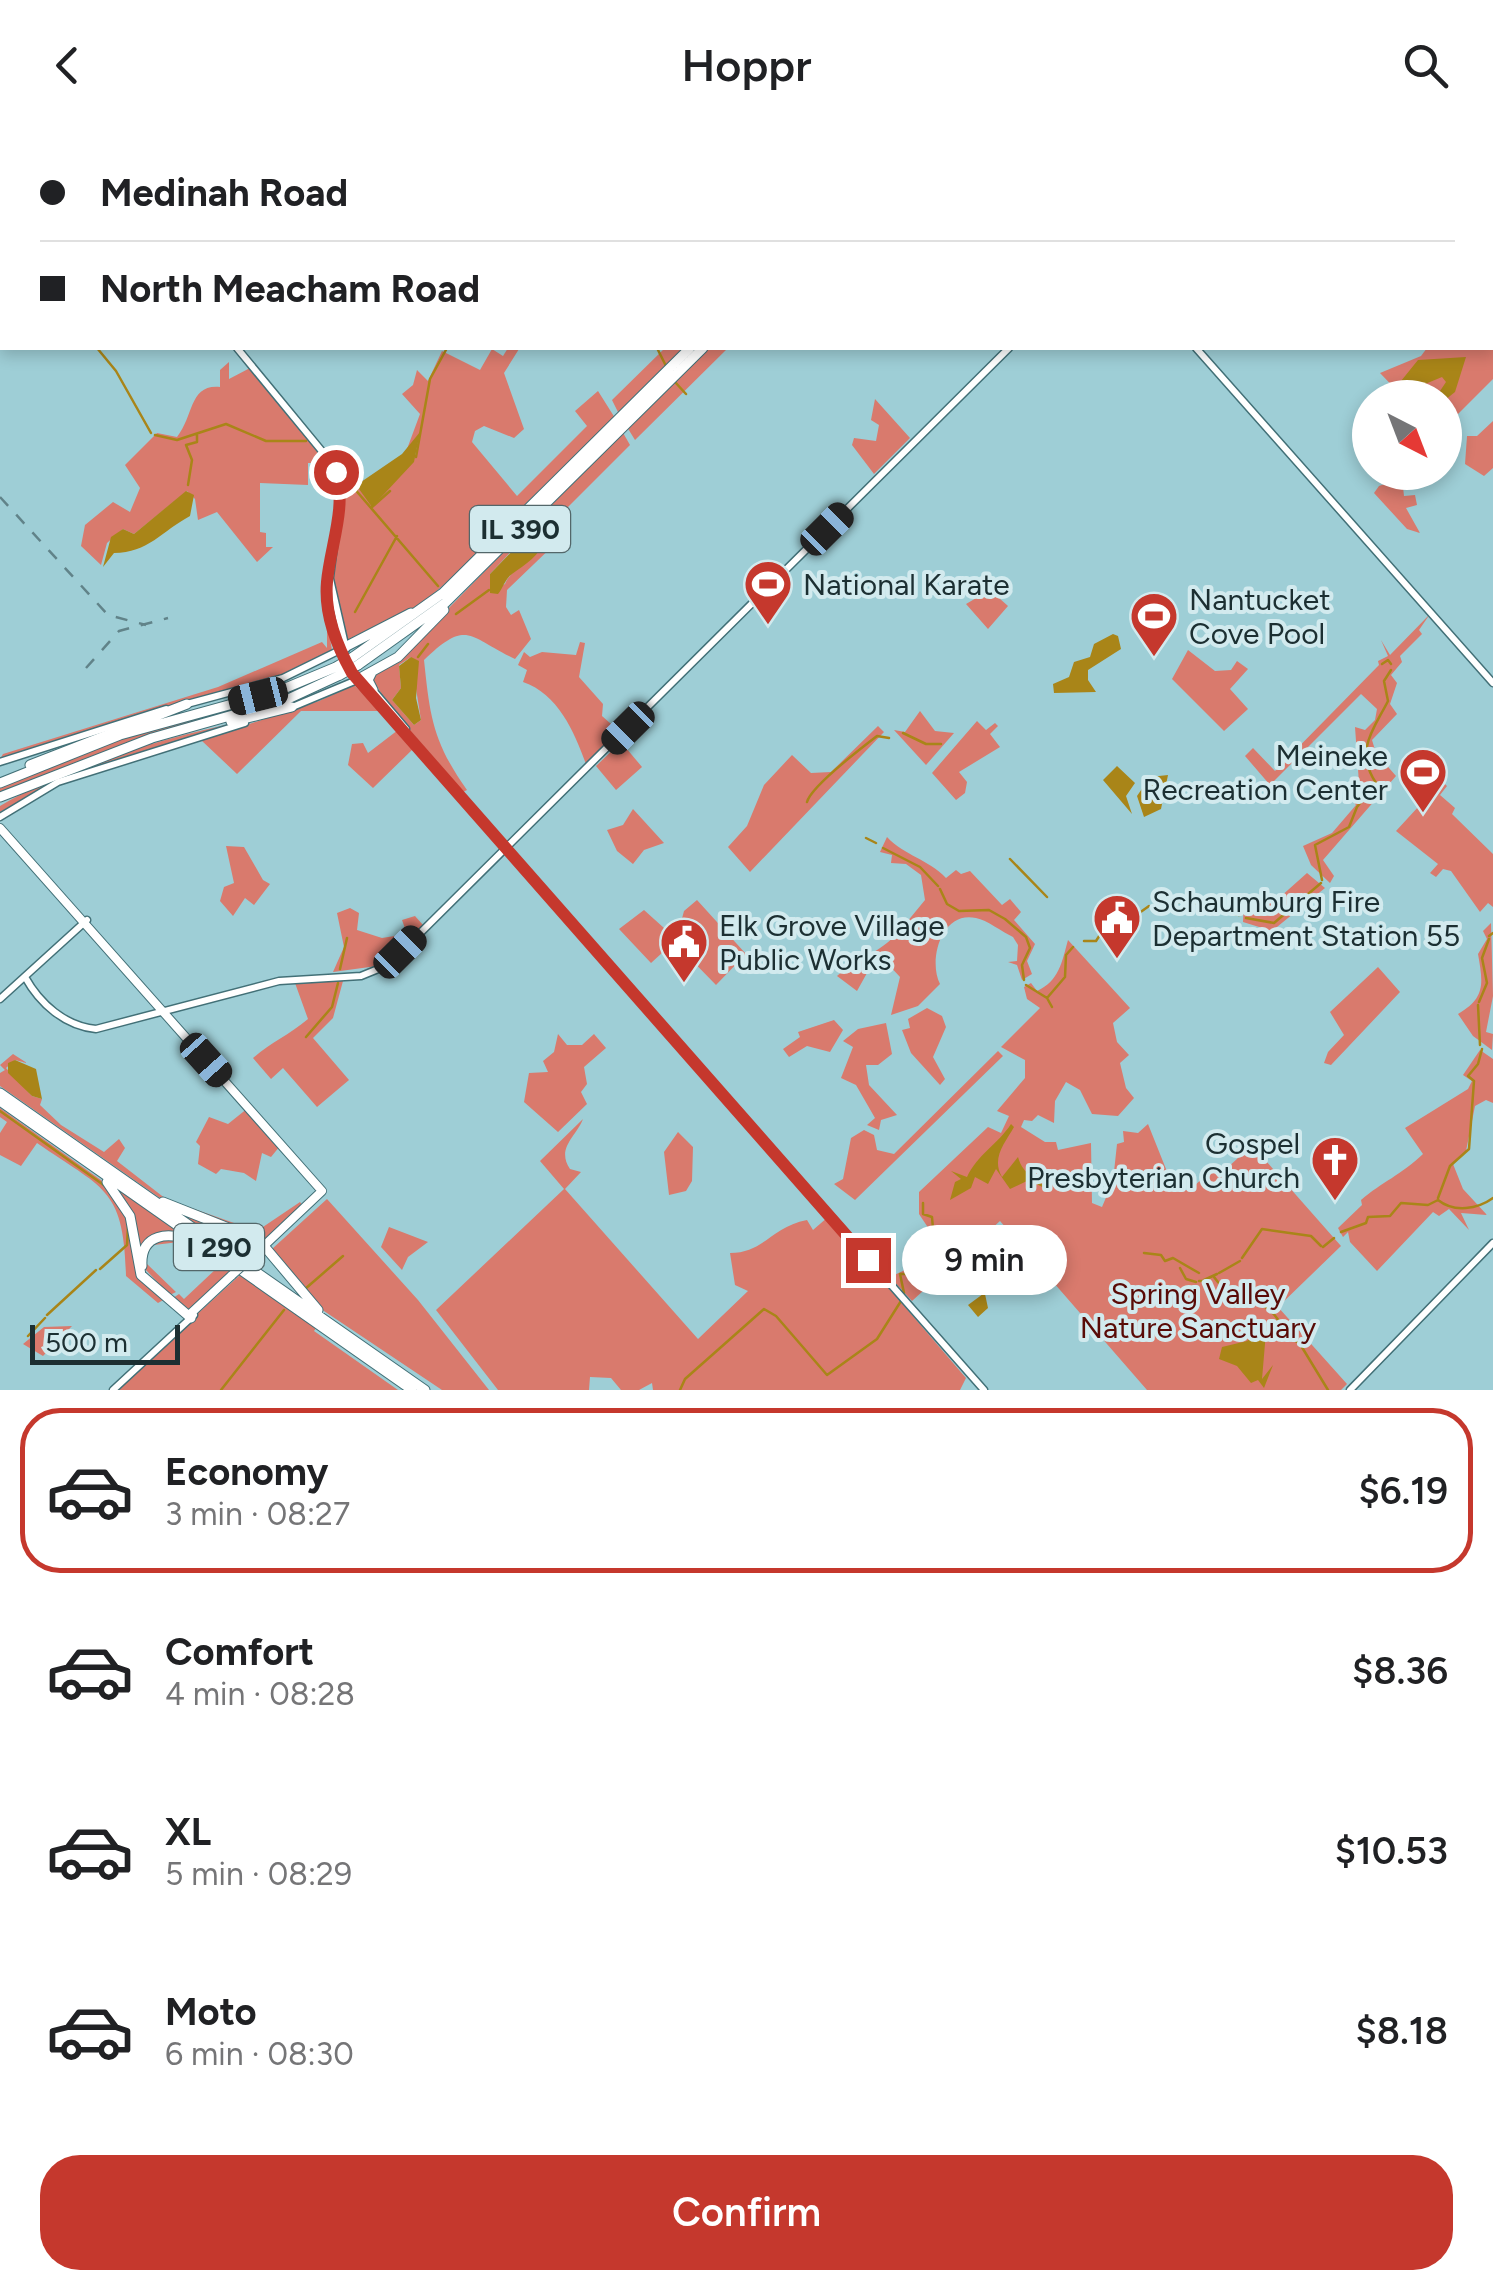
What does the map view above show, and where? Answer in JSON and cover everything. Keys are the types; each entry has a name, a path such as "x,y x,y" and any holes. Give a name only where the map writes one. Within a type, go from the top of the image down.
{"highway":[{"name":"IL 390","path":"359,671 688,350"},
{"name":"IL 390","path":"0,780 120,735 338,671 359,671 427,618 490,559 700,350"},
{"path":"373,690 359,671 398,657 490,559"},
{"path":"343,648 410,614 464,572"},
{"path":"341,636 348,642 358,640"},
{"name":"IL 390","path":"0,800 170,733 286,700 338,671"},
{"path":"30,765 152,720 231,703"},
{"path":"0,780 187,704"},
{"path":"170,733 292,707"},
{"name":"I 290","path":"0,1092 426,1390"},
{"name":"I 290","path":"0,1101 412,1390"},
{"path":"58,1143 109,1183 124,1202 134,1231 137,1268 189,1316"},
{"path":"93,1158 165,1203 246,1234 265,1247 309,1301 346,1334"},
{"path":"169,1298 146,1276 141,1265 144,1247 159,1235 192,1241 251,1277"}],"main road":[{"path":"239,350 335,467 340,500 329,573 330,620 336,646 330,654"},
{"path":"26,977 60,1013 82,1023 103,1024 294,978 361,976 377,971 509,851 1007,350"},
{"path":"1200,350 1493,680"},
{"path":"329,573 343,648"},
{"path":"330,620 359,671 509,851"},
{"path":"303,669 343,648"},
{"path":"0,762 326,659 339,663 343,679 328,694"},
{"path":"0,822 58,782 328,694 359,671"},
{"path":"373,690 509,851 986,1390"},
{"path":"0,822 26,858 44,873"},
{"path":"0,822 325,1191 110,1390"},
{"path":"0,999 87,922"},
{"path":"1348,1390 1493,1243"},
{"path":"110,1390 189,1316"}],"green space":[{"path":"491,350 503,356 507,350 518,350 504,373 524,429 514,438 484,426 475,431 472,442 517,496 587,426 575,411 598,391 615,418 472,560 423,603 347,640 333,586 342,502 335,460 359,489 416,457 420,435 407,449 420,414 402,394 413,385 417,370 428,381 442,351 480,370"},
{"path":"663,350 684,350 619,414 612,400"},
{"path":"704,350 726,350 635,440 627,427"},
{"path":"1426,350 1493,350 1493,379 1462,410 1462,380 1387,380 1380,373 1421,356"},
{"path":"229,362 229,379 250,368 301,426 324,457 337,491 326,492 323,463 308,463 308,485 260,483 260,532 266,533 266,547 273,547 257,562 217,512 198,520 195,499 187,491 134,534 123,529 107,543 101,565 81,546 85,525 113,502 130,512 140,488 125,465 157,433 177,437 197,396 210,387 220,387 220,370"},
{"path":"875,399 910,438 874,474 852,445 854,438 876,441 879,425 871,420"},
{"path":"1493,421 1493,468 1484,476 1465,464 1467,436 1477,436"},
{"path":"622,431 630,445 548,527 559,540 507,590 506,607 511,615 519,610 531,639 515,659 477,639 460,635 424,660 435,728 467,790 463,792 388,705 371,676 401,657","holes":["538,529 546,542 505,584 490,591 490,574 516,546 531,542","411,657 421,720 414,725 392,700 401,688 399,665"]},
{"path":"1403,490 1404,496 1415,495 1417,505 1406,508 1420,533 1407,529 1374,493"},
{"path":"990,590 1008,606 988,629 966,604"},
{"path":"1430,614 1419,630 1422,634 1400,656 1402,662 1391,675 1397,683 1390,704 1397,714 1372,740 1376,753 1396,776 1323,860 1334,876 1330,883 1311,865 1303,846 1332,833 1356,805 1350,798 1359,783 1355,727 1365,730 1375,720 1377,709 1361,694 1270,785 1245,756 1253,748 1275,771 1379,665 1378,661 1388,656 1381,640 1390,655"},
{"path":"327,622 332,650 277,678 144,712 0,759 3,754 218,687 322,642 327,648"},
{"path":"580,642 585,643 579,677 603,704 602,716 619,731 586,764 563,715 546,695 523,682 527,670 518,665 524,652 530,657 542,652 576,655"},
{"path":"1188,650 1215,671 1231,670 1237,661 1248,669 1230,689 1248,709 1224,731 1172,679"},
{"path":"341,667 279,698 113,748 0,795 0,785 111,741"},
{"path":"354,685 381,711 301,711 237,774 201,740 319,701"},
{"path":"920,711 935,731 954,733 926,765 894,730 905,732"},
{"path":"243,721 59,780 0,812 0,806 87,765 149,744"},
{"path":"977,721 986,730 995,723 998,726 990,734 1000,747 959,772 967,782 965,793 956,800 932,773"},
{"path":"878,726 884,732 750,872 728,847 747,826 764,785 792,755 811,773 831,772"},
{"path":"398,730 414,748 373,788 348,765 352,744 363,743 368,753"},
{"path":"621,742 642,767 616,790 596,766"},
{"path":"1442,781 1447,786 1440,795 1455,808 1452,814 1493,854 1493,907 1488,903 1480,912 1451,871 1443,869 1436,877 1430,873 1438,864 1396,831"},
{"path":"633,809 664,843 644,850 633,864 617,851 607,830 623,825"},
{"path":"887,837 946,878 956,870 961,874 970,871 1002,905 1010,899 1021,912 1014,920 1035,944 1027,961 1032,974 1022,980 1017,965 1008,962 1017,961 1018,945 1013,937 980,919 964,918 946,929 940,939 936,963 940,984 918,1006 891,1015 900,977 887,963 872,964 857,991 837,976 891,939 900,931 894,924 902,928 925,900 921,875 906,864 891,863 892,855 880,852"},
{"path":"226,846 244,847 263,880 270,884 254,905 245,898 233,916 220,901 224,887 234,883"},
{"path":"1307,873 1325,888 1272,931 1243,922 1244,902 1265,895 1279,898"},
{"path":"697,900 746,954 716,985 674,942 651,963 619,929 644,910 664,928 680,926 684,911"},
{"path":"350,908 359,913 357,930 382,938 407,934 402,920 415,916 423,925 377,966 333,972 344,947 337,913"},
{"path":"1491,923 1493,996 1486,1032 1493,1034 1492,1050 1473,1036 1458,1014 1478,996 1478,954 1487,939 1483,931"},
{"name":"Spring Valley Nature Sanctuary","path":"1068,940 1130,1008 1113,1023 1117,1042 1129,1055 1120,1063 1126,1088 1134,1098 1118,1116 1092,1114 1080,1090 1066,1082 1055,1101 1054,1123 1038,1115 1032,1121 1024,1120 1021,1127 1045,1142 1056,1142 1058,1150 1091,1143 1092,1203 1102,1207 1113,1181 1117,1144 1124,1142 1123,1131 1138,1133 1148,1124 1170,1179 1170,1190 1190,1190 1209,1172 1225,1170 1252,1145 1341,1246 1278,1307 1347,1384 1341,1390 1147,1390 1000,1221 912,1301 890,1277 905,1270 931,1232 919,1214 919,1192 988,1127 1001,1133 1009,1116 997,1111 1025,1078 1025,1060 1001,1047 1040,1008 1027,999 1024,987 1031,983 1037,991 1050,982"},
{"path":"1378,967 1400,992 1331,1065 1324,1063 1328,1052 1344,1035 1330,1012"},
{"path":"343,981 333,1018 313,1038 349,1080 317,1107 283,1068 271,1079 253,1058 308,1019 295,983"},
{"path":"927,1008 942,1016 946,1027 933,1057 945,1079 940,1085 911,1053 902,1030 910,1028 908,1019"},
{"path":"834,1020 843,1030 830,1052 807,1046 789,1057 783,1049 800,1037 798,1032"},
{"path":"886,1023 892,1054 878,1065 866,1065 869,1085 897,1115 881,1120 879,1130 867,1125 875,1118 856,1085 841,1078 853,1047 843,1041 858,1029"},
{"path":"558,1034 567,1045 582,1045 594,1034 606,1048 584,1067 587,1084 581,1092 587,1104 558,1132 524,1102 529,1073 548,1072 543,1061 554,1052"},
{"path":"1480,1050 1493,1059 1493,1103 1486,1100 1475,1106 1466,1151 1453,1164 1463,1189 1487,1215 1461,1213 1469,1230 1449,1209 1439,1216 1433,1212 1377,1271 1350,1242 1348,1232 1343,1237 1338,1228 1362,1205 1361,1200 1423,1154 1405,1128 1468,1089 1472,1081 1463,1075"},
{"path":"998,1051 1003,1056 855,1200 834,1184 843,1179 851,1138 864,1130 874,1135 877,1150 894,1154"},
{"path":"13,1054 27,1063 15,1060 6,1068 32,1096 42,1099 40,1105 61,1125 104,1152 119,1139 125,1148 117,1161 166,1199 257,1231 300,1202 303,1206 264,1241 160,1198 0,1086 0,1073 5,1070 0,1065"},
{"path":"0,1108 120,1198 131,1230 136,1271 165,1299 158,1303 126,1276 121,1224 106,1193 94,1182 37,1143 21,1166 0,1155 0,1133 7,1122 0,1117"},
{"path":"248,1108 280,1146 271,1157 262,1153 256,1181 244,1173 221,1169 216,1174 198,1164 200,1146 196,1142 209,1117 228,1124"},
{"path":"583,1119 565,1155 570,1169 581,1172 565,1189 698,1339 748,1291 735,1285 730,1253 751,1249 795,1223 807,1220 813,1230 828,1217 966,1378 960,1390 653,1390 652,1383 639,1390 621,1390 611,1378 590,1377 589,1390 498,1390 436,1310 564,1189 540,1161"},
{"path":"678,1132 693,1147 692,1181 686,1191 669,1195 664,1152"},
{"path":"116,1188 188,1238 172,1232 140,1250 131,1214"},
{"path":"327,1199 418,1300 489,1390 442,1390 318,1307 272,1249"},
{"path":"161,1202 251,1238 260,1246 245,1260"},
{"path":"389,1227 428,1242 408,1257 402,1270 381,1247"},
{"path":"153,1240 186,1240 234,1271 189,1309 173,1298 179,1294 184,1299 217,1268 179,1242 154,1245 146,1254 146,1263 176,1292 170,1295 144,1268 144,1254"},
{"path":"240,1275 316,1328 314,1331 398,1390 114,1390"},
{"path":"72,1326 43,1356 23,1344 44,1327"}],"shaded area":[{"path":"1466,357 1459,380 1402,380 1418,360"},
{"path":"420,432 414,462 372,507 359,489 361,482 402,454"},
{"path":"186,491 194,495 190,516 146,545 114,553 103,567 111,537 123,529 134,534"},
{"path":"537,526 546,539 540,550 510,576 498,594 490,593 490,574 520,543 531,542 532,528"},
{"path":"1113,634 1118,636 1121,649 1088,670 1088,680 1096,692 1054,693 1053,684 1069,677 1074,662 1090,657 1094,644"},
{"path":"411,657 419,661 416,698 421,720 414,725 392,700 401,688 399,666"},
{"path":"1117,766 1135,783 1126,796 1132,814 1103,780"},
{"path":"1168,775 1161,809 1144,817 1137,796 1150,777"},
{"path":"15,1060 36,1069 42,1099 32,1096 8,1073 8,1063"},
{"path":"1011,1124 1014,1127 999,1157 1002,1177 1018,1157 1027,1172 1048,1190 1029,1180 1010,1189 996,1169 988,1184 975,1177 971,1188 950,1200 955,1182 961,1179 951,1171 967,1177"},
{"path":"976,1248 997,1272 985,1294 988,1308 978,1317 968,1305 983,1294 980,1277 958,1264"},
{"path":"1260,1328 1266,1332 1262,1379 1273,1365 1264,1388 1258,1380 1251,1383 1237,1366 1219,1359 1222,1347 1247,1341"}],"waterway":[{"path":"99,350 116,371 151,433"},
{"path":"416,457 430,379 446,350"},
{"path":"658,350 666,366"},
{"path":"675,382 686,394"},
{"path":"155,435 177,440 226,424 266,441 306,441"},
{"path":"188,485 192,460 186,445 197,442 197,435"},
{"path":"353,487 438,586"},
{"path":"372,507 390,491"},
{"path":"355,612 397,536"},
{"path":"456,614 489,590"},
{"path":"418,657 428,644"},
{"path":"1382,664 1388,660 1391,664"},
{"path":"1322,880 1315,845 1349,827 1357,807 1376,783 1366,750 1388,701 1384,681 1391,670"},
{"path":"903,733 926,744 941,744"},
{"path":"807,802 826,778 869,742 877,736 889,738"},
{"path":"866,838 876,843"},
{"path":"883,848 920,867 938,886"},
{"path":"1010,859 1047,897"},
{"path":"1246,918 1274,923 1321,883"},
{"path":"940,889 947,904 959,911 989,910 1026,937 1030,948 1022,965 1024,980"},
{"path":"1171,903 1187,901 1239,915"},
{"path":"1154,905 1166,904"},
{"path":"1084,941 1096,941 1109,921 1128,921 1149,906"},
{"path":"1489,936 1493,933"},
{"path":"340,969 347,938"},
{"path":"1479,1002 1487,983 1482,958 1489,939"},
{"path":"1047,998 1065,977 1066,955 1073,947"},
{"path":"306,1037 332,1007 338,983"},
{"path":"1026,985 1047,998 1052,1007"},
{"path":"1478,1005 1480,1045"},
{"path":"1438,1198 1450,1166 1469,1149 1474,1081 1468,1076 1478,1064 1482,1049"},
{"path":"0,1111 105,1186"},
{"path":"1341,1232 1366,1223 1368,1217 1390,1216 1401,1203 1428,1205 1438,1200 1451,1207 1466,1208 1493,1198"},
{"path":"923,1203 923,1214 932,1217 934,1241"},
{"path":"100,1269 127,1245 128,1226"},
{"path":"1242,1258 1262,1229 1311,1236 1321,1246"},
{"path":"1323,1247 1334,1238"},
{"path":"1144,1253 1161,1255 1165,1261 1173,1258 1199,1273"},
{"path":"305,1289 343,1256"},
{"path":"1219,1273 1240,1261"},
{"path":"1180,1268 1186,1279 1196,1282"},
{"path":"47,1315 96,1270"},
{"path":"904,1293 900,1274 911,1274"},
{"path":"1204,1280 1217,1274"},
{"path":"1214,1277 1233,1294 1270,1311 1285,1334 1300,1344 1328,1390"},
{"path":"680,1390 685,1379 764,1309 776,1316 827,1375 877,1339 901,1301"},
{"path":"221,1390 284,1310"},
{"path":"28,1336 45,1318"}],"railway":[{"path":"0,497 108,615 146,625"},
{"path":"86,668 119,631 168,618"}],"place":[{"name":"National Karate","path":"768,626"},
{"name":"Nantucket Cove Pool","path":"1154,658"},
{"name":"Meineke Recreation Center","path":"1423,814"},
{"name":"Schaumburg Fire Department Station 55","path":"1117,960"},
{"name":"Elk Grove Village Public Works","path":"684,984"},
{"name":"Gospel Presbyterian Church","path":"1335,1202"}],"route":[{"path":"336,472 340,500 327,600 334,635 352,673 868,1260"}]}
